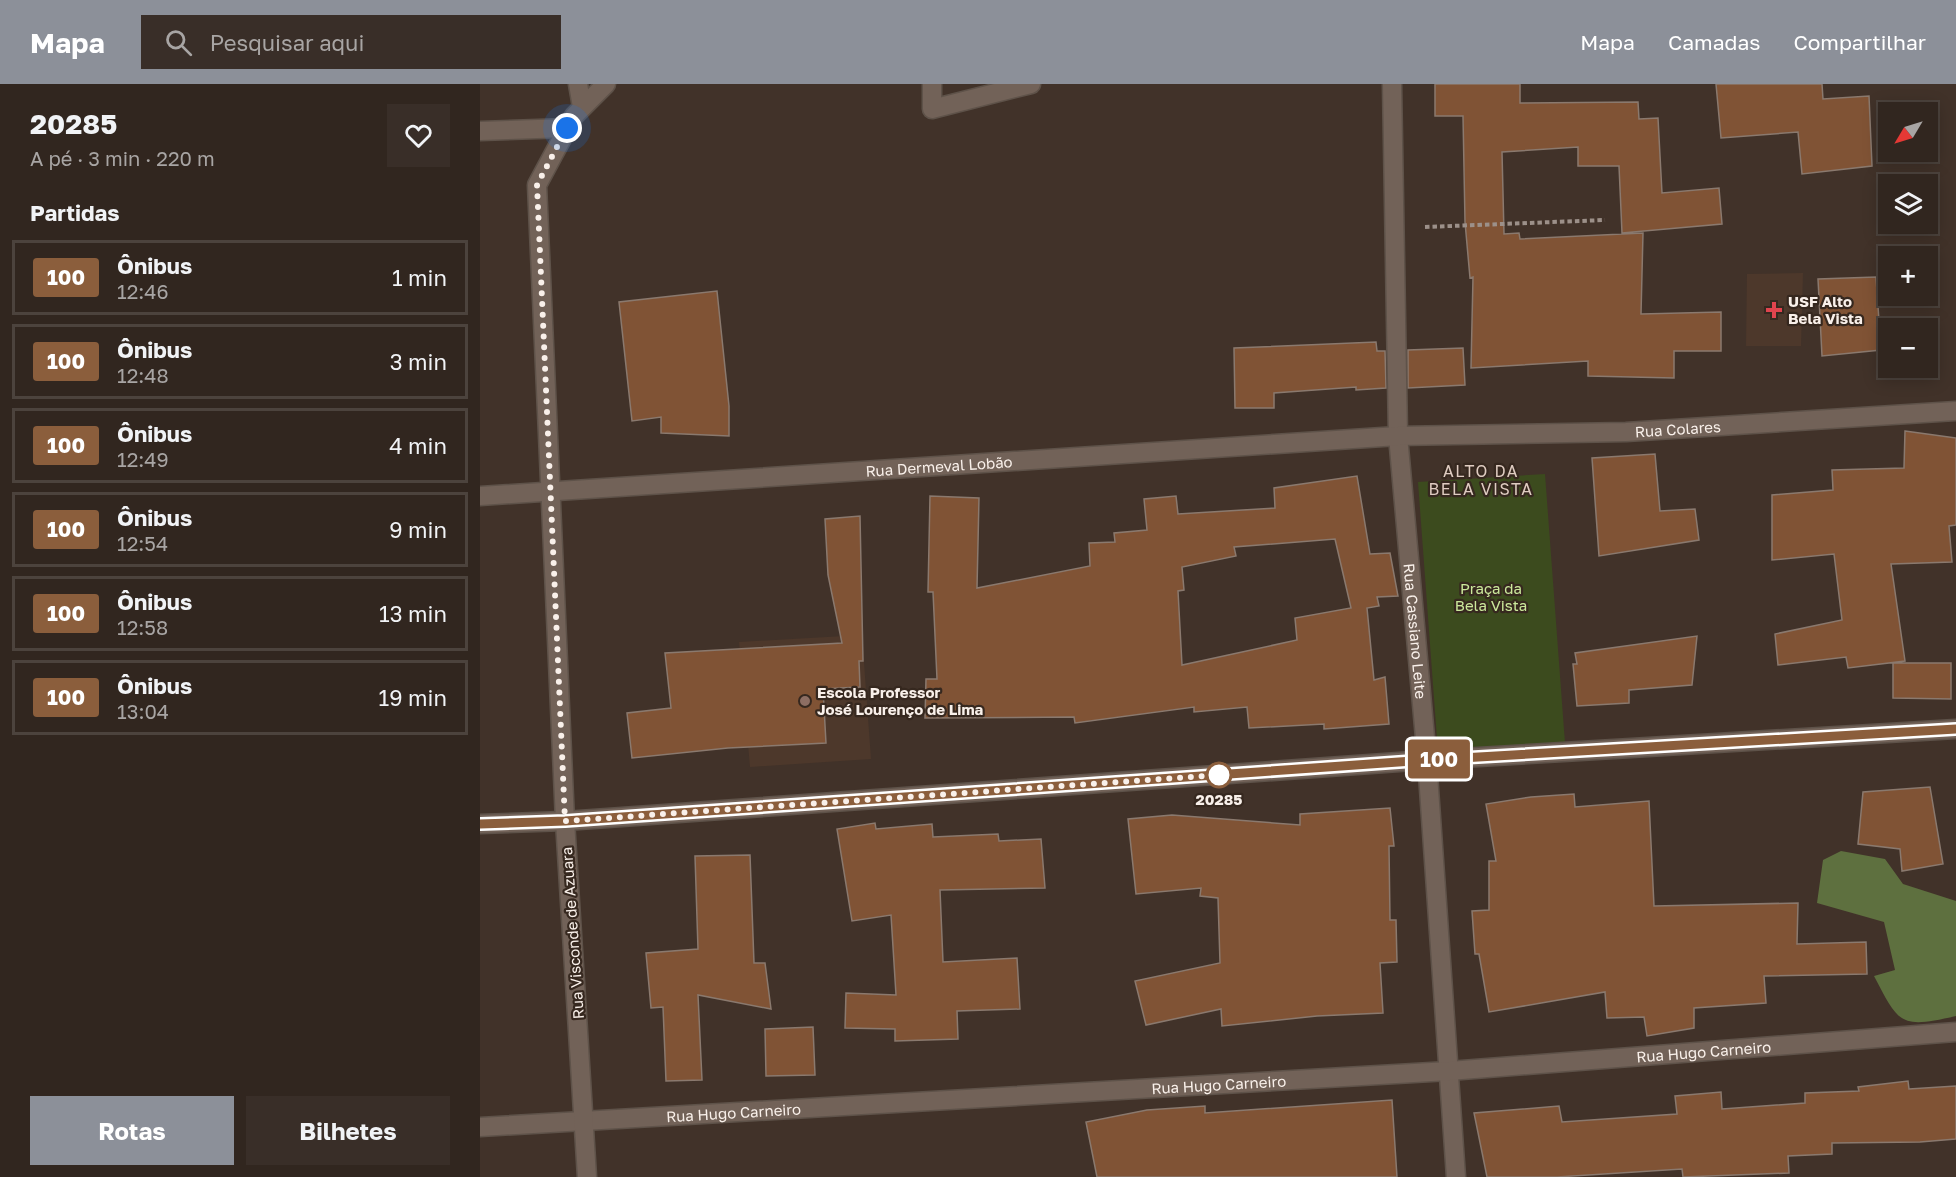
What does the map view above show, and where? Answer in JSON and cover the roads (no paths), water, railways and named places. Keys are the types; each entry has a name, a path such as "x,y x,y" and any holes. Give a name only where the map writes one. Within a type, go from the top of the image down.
{"street":[{"path":"578,84 582,106"},
{"path":"480,131 567,128 582,106 606,84"},
{"path":"932,84 932,109 1031,84"},
{"name":"Rua Cassiano Leite","path":"1392,84 1398,436 1427,760 1456,1177"},
{"name":"Rua Visconde de Azuara","path":"567,128 537,185 565,821 586,1177"},
{"name":"Rua Colares","path":"1398,436 1626,432 1956,411"},
{"name":"Rua Dermeval Lobão","path":"480,496 1398,436"},
{"path":"480,824 565,821 1427,760 1956,729"},
{"name":"Rua Hugo Carneiro","path":"480,1127 1449,1071 1956,1032"}],"place":[{"name":"USF Alto Bela Vista","path":"1774,310"},
{"name":"Escola Professor José Lourenço de Lima","path":"805,701"},
{"name":"20285","path":"1219,775"}],"district":[{"name":"ALTO DA BELA VISTA","path":"1481,480"}],"park label":[{"name":"Praça da Bela Vista","path":"1491,596"}]}
